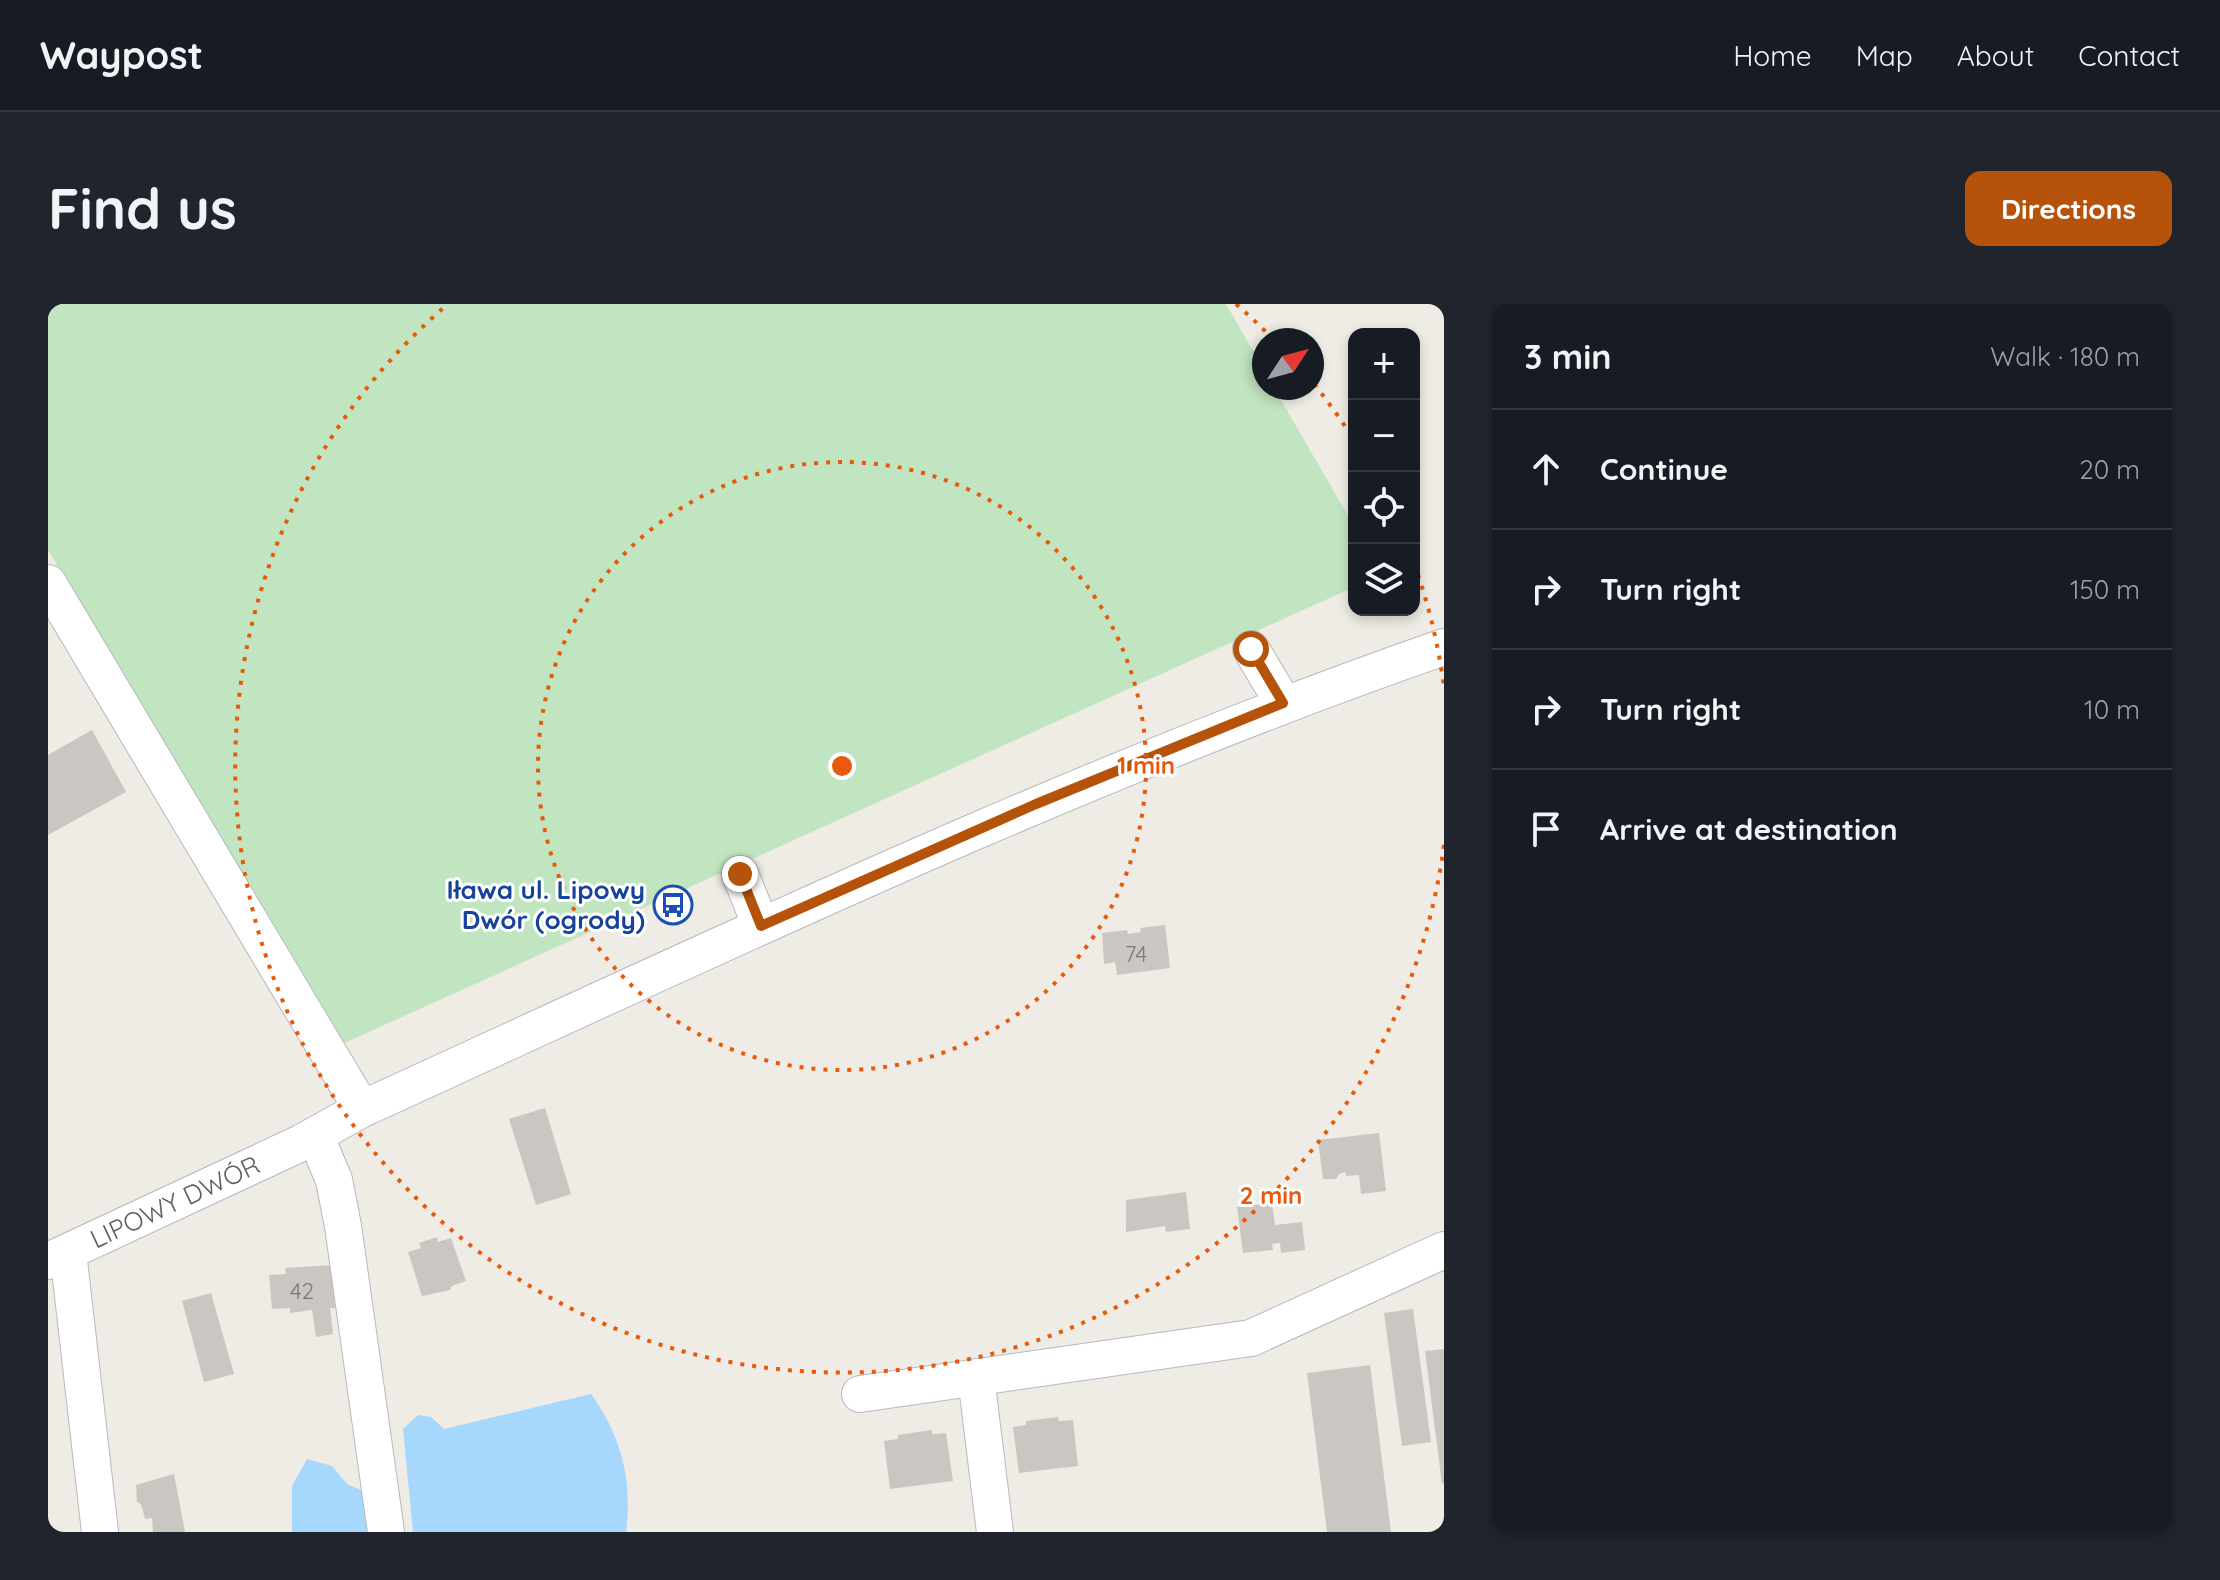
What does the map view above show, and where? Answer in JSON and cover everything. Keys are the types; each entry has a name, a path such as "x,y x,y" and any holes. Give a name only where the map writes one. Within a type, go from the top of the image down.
{"street":[{"path":"48,583 362,1109"},
{"name":"LIPOWY DWÓR","path":"58,1257 308,1139 362,1109 1036,804 1283,703 1444,647"},
{"path":"1251,649 1283,703"},
{"path":"740,874 761,926"},
{"path":"308,1139 334,1180 386,1532"},
{"path":"860,1394 1251,1338 1444,1250"},
{"path":"58,1257 100,1532"},
{"path":"976,1377 995,1532"}],"green space":[{"path":"48,304 1226,304 1252,349 1252,400 1281,400 1348,516 1348,590 340,1045 48,550"}],"water":[{"path":"591,1394 610,1426 622,1459 628,1495 626,1532 413,1532 403,1429 418,1415 431,1417 444,1429"},
{"path":"307,1459 332,1466 347,1484 365,1492 373,1532 292,1532 292,1486"}],"building":[{"path":"92,730 126,792 48,835 48,755"},
{"path":"1165,925 1170,968 1117,975 1115,962 1104,964 1102,933 1127,930 1128,934 1141,932 1140,928"},
{"path":"545,1108 571,1194 536,1205 509,1119"},
{"path":"1379,1133 1386,1191 1361,1194 1359,1175 1346,1176 1346,1172 1336,1179 1323,1179 1318,1140"},
{"path":"1186,1192 1190,1229 1166,1232 1165,1226 1126,1232 1126,1200"},
{"path":"1272,1203 1275,1225 1302,1222 1305,1250 1281,1253 1280,1243 1272,1244 1273,1250 1243,1253 1237,1207"},
{"path":"437,1237 438,1242 451,1238 466,1281 452,1286 450,1290 422,1296 408,1252 421,1248 419,1243"},
{"path":"331,1265 335,1308 330,1308 333,1334 316,1337 312,1310 290,1313 290,1308 272,1309 269,1275 286,1274 285,1268"},
{"path":"211,1293 234,1374 204,1382 182,1301"},
{"path":"1413,1309 1431,1442 1402,1446 1384,1313"},
{"path":"1444,1349 1444,1483 1442,1484 1425,1351"},
{"path":"1370,1365 1391,1532 1327,1532 1307,1373"},
{"path":"1058,1417 1059,1421 1073,1420 1078,1466 1019,1473 1013,1427 1026,1425 1026,1421"},
{"path":"932,1430 932,1434 946,1433 953,1481 890,1489 884,1441 898,1439 898,1435"},
{"path":"174,1474 185,1532 153,1532 152,1518 145,1519 141,1504 137,1502 136,1485"}],"place":[{"name":"Iława ul. Lipowy Dwór (ogrody)","path":"673,905"}],"route":[{"path":"740,874 761,926 1036,804 1283,703 1251,649"}]}
